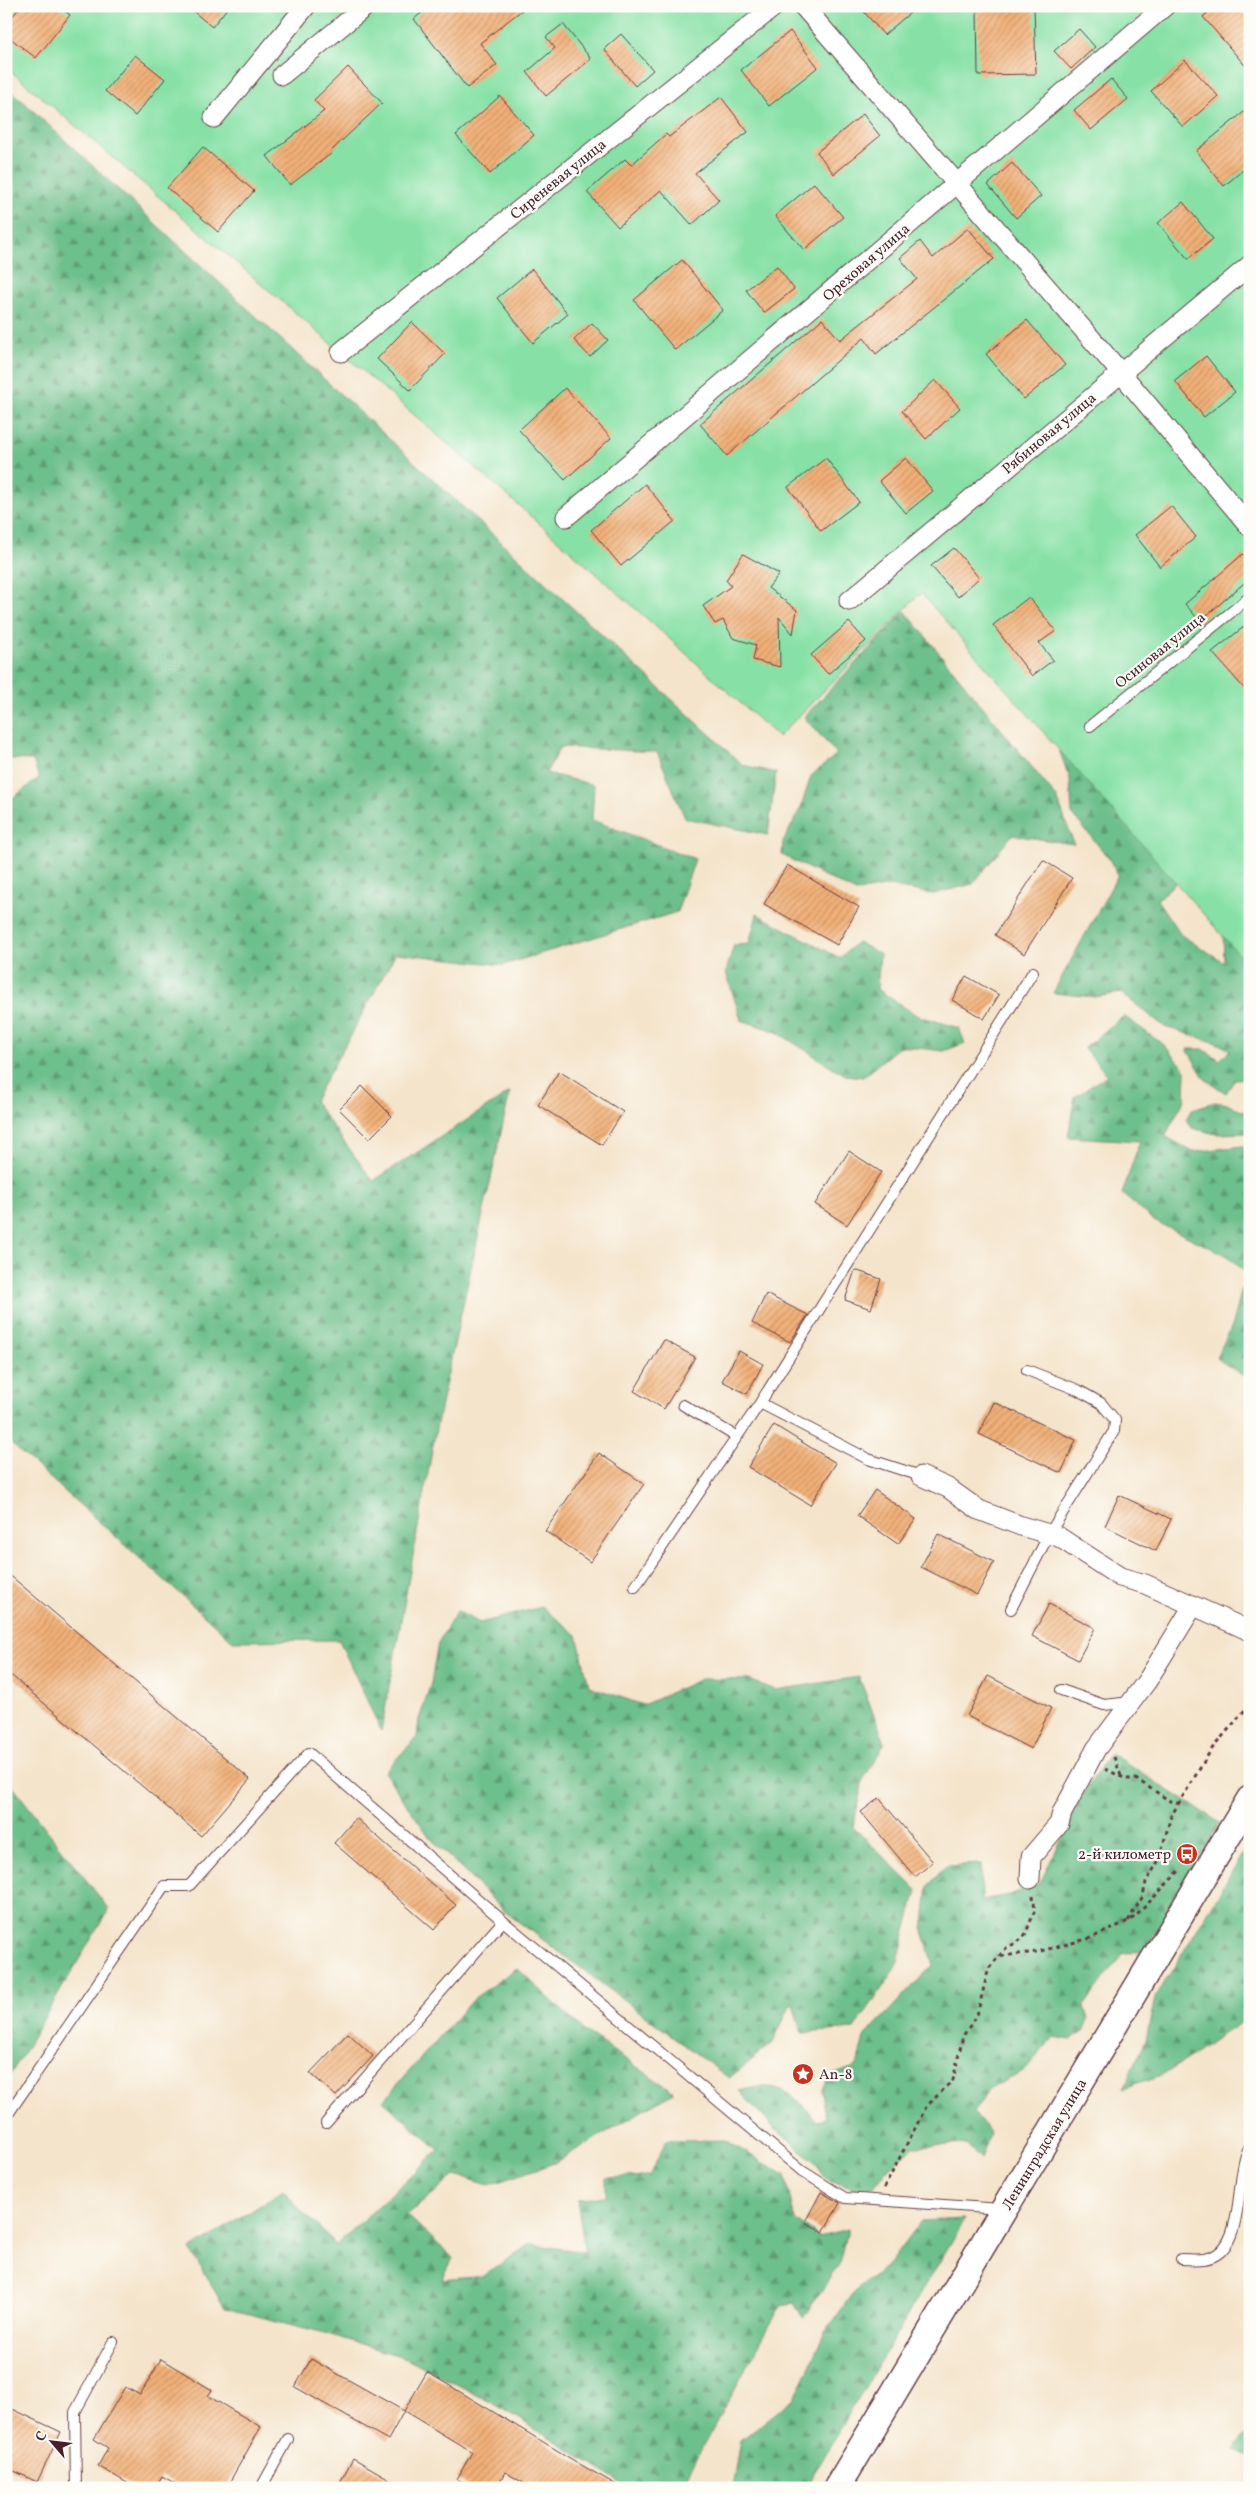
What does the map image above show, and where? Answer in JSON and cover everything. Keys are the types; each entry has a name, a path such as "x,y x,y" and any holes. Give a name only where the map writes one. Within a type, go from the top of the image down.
{"main road":[{"name":"Ленинградская улица","path":"837,2488 1250,1799"}],"street":[{"path":"214,118 306,6"},
{"path":"282,75 366,6"},
{"name":"Сиреневая улица","path":"341,352 775,6"},
{"path":"803,6 958,183 1250,527"},
{"name":"Ореховая улица","path":"566,518 1165,6"},
{"name":"Рябиновая улица","path":"848,601 1250,265"},
{"path":"920,1476 948,1488 979,1510 1069,1542 1090,1559 1120,1577 1145,1584 1250,1631"},
{"path":"1030,1878 1031,1858 1060,1824 1062,1813 1088,1761 1164,1657 1193,1606"}],"lane":[{"name":"Осиновая улица","path":"1090,726 1250,597"},
{"path":"635,1587 760,1403 1033,972"},
{"path":"1011,1608 1049,1534 1114,1431 1115,1420 1102,1403 1078,1390 1027,1370"},
{"path":"760,1403 868,1459 920,1476"},
{"path":"683,1405 737,1436"},
{"path":"1061,1690 1104,1705 1132,1702"},
{"path":"6,2117 164,1886 189,1886 309,1754 503,1921 802,2171 845,2198 1005,2209"},
{"path":"326,2123 503,1921"},
{"path":"1181,2259 1206,2259 1222,2251 1231,2236 1250,2146"},
{"path":"76,2488 75,2412 113,2342"},
{"path":"261,2488 288,2439"}],"path":[{"path":"1128,1921 1143,1896 1146,1882 1159,1860 1171,1816 1211,1750 1250,1704"},
{"path":"1088,1761 1126,1779 1136,1779 1170,1801 1180,1804"},
{"path":"999,1956 1037,1952 1091,1938 1128,1921 1135,1917 1182,1868"},
{"path":"876,2200 926,2107 953,2080 963,2036 976,2015 987,1975 1007,1947 1017,1943 1025,1935 1035,1910 1030,1878"}],"green space":[{"path":"6,6 1250,6 1250,967 921,593 778,737 492,482 6,67"},
{"path":"6,86 743,765 776,773 768,835 685,818 657,752 560,747 546,773 594,785 592,820 695,859 677,912 503,965 396,953 314,1101 373,1181 510,1092 438,1418 381,1731 339,1640 233,1641 6,1439 6,803 39,778 33,760 6,759"},
{"path":"905,611 1057,798 1074,844 1012,835 973,884 933,894 889,886 856,892 782,855 783,842 801,807 811,776 837,754 804,717"},
{"path":"1050,726 1184,875 1157,900 1181,935 1224,962 1223,930 1250,938 1250,1078 1235,1079 1226,1093 1205,1079 1187,1049 1203,1049 1220,1060 1230,1050 1217,1043 1165,1027 1121,993 1095,997 1053,993 1118,875 1108,857 1072,814 1070,779"},
{"path":"757,914 840,958 857,942 880,954 877,989 916,1015 959,1028 965,1043 944,1051 900,1046 863,1077 845,1075 775,1031 741,1020 726,972 734,945 749,944"},
{"path":"1124,1016 1164,1045 1186,1070 1185,1099 1165,1136 1193,1152 1243,1146 1250,1147 1250,1380 1216,1358 1233,1324 1246,1273 1226,1255 1154,1221 1122,1194 1140,1141 1068,1137 1075,1097 1107,1075 1084,1048"},
{"path":"1215,1102 1229,1104 1241,1111 1250,1110 1250,1133 1216,1134 1192,1128 1186,1119 1192,1109"},
{"path":"542,1607 577,1635 589,1686 643,1705 701,1679 749,1680 776,1690 859,1677 885,1743 863,1780 853,1827 917,1890 896,1968 854,2029 802,2033 792,2002 772,2044 729,2078 504,1911 431,1839 384,1772 417,1737 419,1719 431,1683 438,1643 457,1611 480,1623"},
{"path":"1110,1753 1220,1823 1170,1905 1145,1952 1123,1953 1084,2006 1088,2019 1083,2032 1070,2040 1054,2037 1023,2072 989,2089 974,2113 990,2134 981,2159 966,2144 914,2147 889,2167 874,2187 854,2189 826,2179 812,2159 773,2127 739,2091 764,2087 774,2088 791,2095 817,2121 826,2119 822,2091 830,2076 857,2066 864,2037 933,1965 923,1931 928,1886 946,1866 981,1864 982,1900 1010,1895 1040,1883 1065,1832 1072,1811"},
{"path":"6,1778 109,1909 6,2082"},
{"path":"1250,1843 1250,2016 1165,2074 1123,2088 1146,2040 1155,1998"},
{"path":"517,1968 584,2031 674,2092 554,2163 489,2185 456,2175 407,2215 453,2258 442,2280 483,2276 530,2244 585,2252 577,2199 606,2197 606,2178 649,2176 666,2141 725,2140 785,2175 795,2220 819,2237 848,2230 840,2263 803,2318 794,2303 781,2305 680,2488 630,2488 498,2406 407,2358 321,2332 225,2308 190,2250 283,2191 336,2245 439,2150 383,2101 473,1999"},
{"path":"965,2219 805,2488 733,2488 741,2440 795,2398 826,2332 854,2291 889,2264 921,2221"},
{"path":"1250,2428 1250,2458 1235,2450"}],"building":[{"path":"21,6 59,6 70,15 36,58 6,35 6,24"},
{"path":"187,6 229,6 212,27"},
{"path":"430,6 527,6 480,43 497,65 467,88 414,19"},
{"path":"859,6 918,6 884,35"},
{"path":"1034,6 1036,74 978,75 977,7"},
{"path":"1215,6 1250,6 1250,71 1203,17"},
{"path":"563,24 591,59 546,96 527,72 555,48 546,37"},
{"path":"1079,29 1095,47 1071,69 1054,51"},
{"path":"790,31 818,67 769,106 741,70"},
{"path":"621,34 653,70 635,86 604,49"},
{"path":"135,55 165,79 135,116 105,91"},
{"path":"1185,60 1218,96 1183,127 1151,91"},
{"path":"348,67 382,103 331,151 332,153 290,185 267,156 324,111 314,100"},
{"path":"1111,79 1128,99 1091,130 1074,110"},
{"path":"500,96 534,135 490,174 456,135"},
{"path":"721,97 748,132 695,173 719,200 692,225 661,190 618,227 587,192 625,159 631,165 666,134 669,137"},
{"path":"1250,107 1250,164 1224,186 1196,151"},
{"path":"863,114 880,136 834,174 817,152"},
{"path":"203,147 254,191 218,232 167,188"},
{"path":"1012,163 1041,196 1016,218 988,185"},
{"path":"814,183 843,217 804,250 775,216"},
{"path":"1183,202 1213,239 1188,259 1158,223"},
{"path":"968,228 994,259 876,354 864,338 727,456 700,424 822,319 840,340 917,279 900,258 920,241 933,258"},
{"path":"682,260 723,310 675,350 634,300"},
{"path":"777,266 794,289 764,313 746,290"},
{"path":"532,269 568,314 533,343 497,298"},
{"path":"1027,320 1065,365 1024,399 986,354"},
{"path":"412,322 445,354 410,390 377,359"},
{"path":"592,323 608,340 590,357 574,340"},
{"path":"1206,356 1235,392 1204,417 1175,381"},
{"path":"935,380 960,408 926,439 902,411"},
{"path":"565,388 611,438 565,480 519,430"},
{"path":"826,458 859,502 821,531 788,487"},
{"path":"906,458 933,491 906,513 879,481"},
{"path":"645,484 675,521 621,566 591,530"},
{"path":"1171,506 1196,537 1160,567 1135,535"},
{"path":"954,548 979,578 958,597 931,566"},
{"path":"743,554 779,574 768,588 797,610 793,634 779,617 780,667 753,660 756,645 733,638 723,620 715,624 703,606 731,586 726,580"},
{"path":"1243,554 1250,561 1250,578 1200,621 1185,604"},
{"path":"1029,597 1056,631 1039,643 1053,660 1032,676 993,625"},
{"path":"849,622 866,641 828,674 811,655"},
{"path":"1250,622 1250,695 1212,652"},
{"path":"1043,860 1072,878 1024,954 995,935"},
{"path":"787,865 859,907 837,945 764,904"},
{"path":"966,976 999,995 984,1019 952,1000"},
{"path":"559,1071 623,1112 602,1145 538,1105"},
{"path":"362,1086 392,1116 369,1139 339,1109"},
{"path":"849,1151 881,1172 847,1225 815,1204"},
{"path":"855,1270 881,1279 871,1309 845,1300"},
{"path":"766,1294 808,1315 790,1342 752,1323"},
{"path":"664,1340 695,1357 664,1409 634,1391"},
{"path":"739,1351 763,1364 747,1394 722,1381"},
{"path":"994,1402 1076,1440 1061,1473 979,1434"},
{"path":"774,1425 836,1463 810,1505 748,1467"},
{"path":"599,1453 644,1484 590,1562 545,1531"},
{"path":"875,1490 916,1519 898,1544 857,1516"},
{"path":"1119,1495 1171,1519 1156,1551 1105,1526"},
{"path":"938,1534 994,1562 977,1595 921,1567"},
{"path":"6,1572 250,1779 201,1836 6,1671"},
{"path":"1049,1604 1095,1628 1078,1660 1032,1636"},
{"path":"988,1676 1051,1708 1031,1749 967,1716"},
{"path":"879,1798 933,1862 915,1877 861,1812"},
{"path":"356,1818 456,1905 434,1930 334,1843"},
{"path":"348,2033 373,2056 336,2096 310,2073"},
{"path":"821,2192 840,2203 823,2232 805,2222"},
{"path":"161,2359 212,2390 208,2396 261,2427 226,2488 183,2488 162,2476 155,2488 136,2488 98,2466 108,2448 94,2439 125,2387 140,2395"},
{"path":"311,2359 404,2411 388,2440 295,2387"},
{"path":"427,2372 622,2488 532,2488 505,2472 496,2488 472,2488 457,2479 472,2452 404,2411"},
{"path":"6,2406 61,2432 37,2482 6,2467"},
{"path":"353,2458 405,2488 337,2488"}],"place":[{"name":"2-й километр","path":"1187,1854"},
{"name":"An-8","path":"803,2074"}]}
